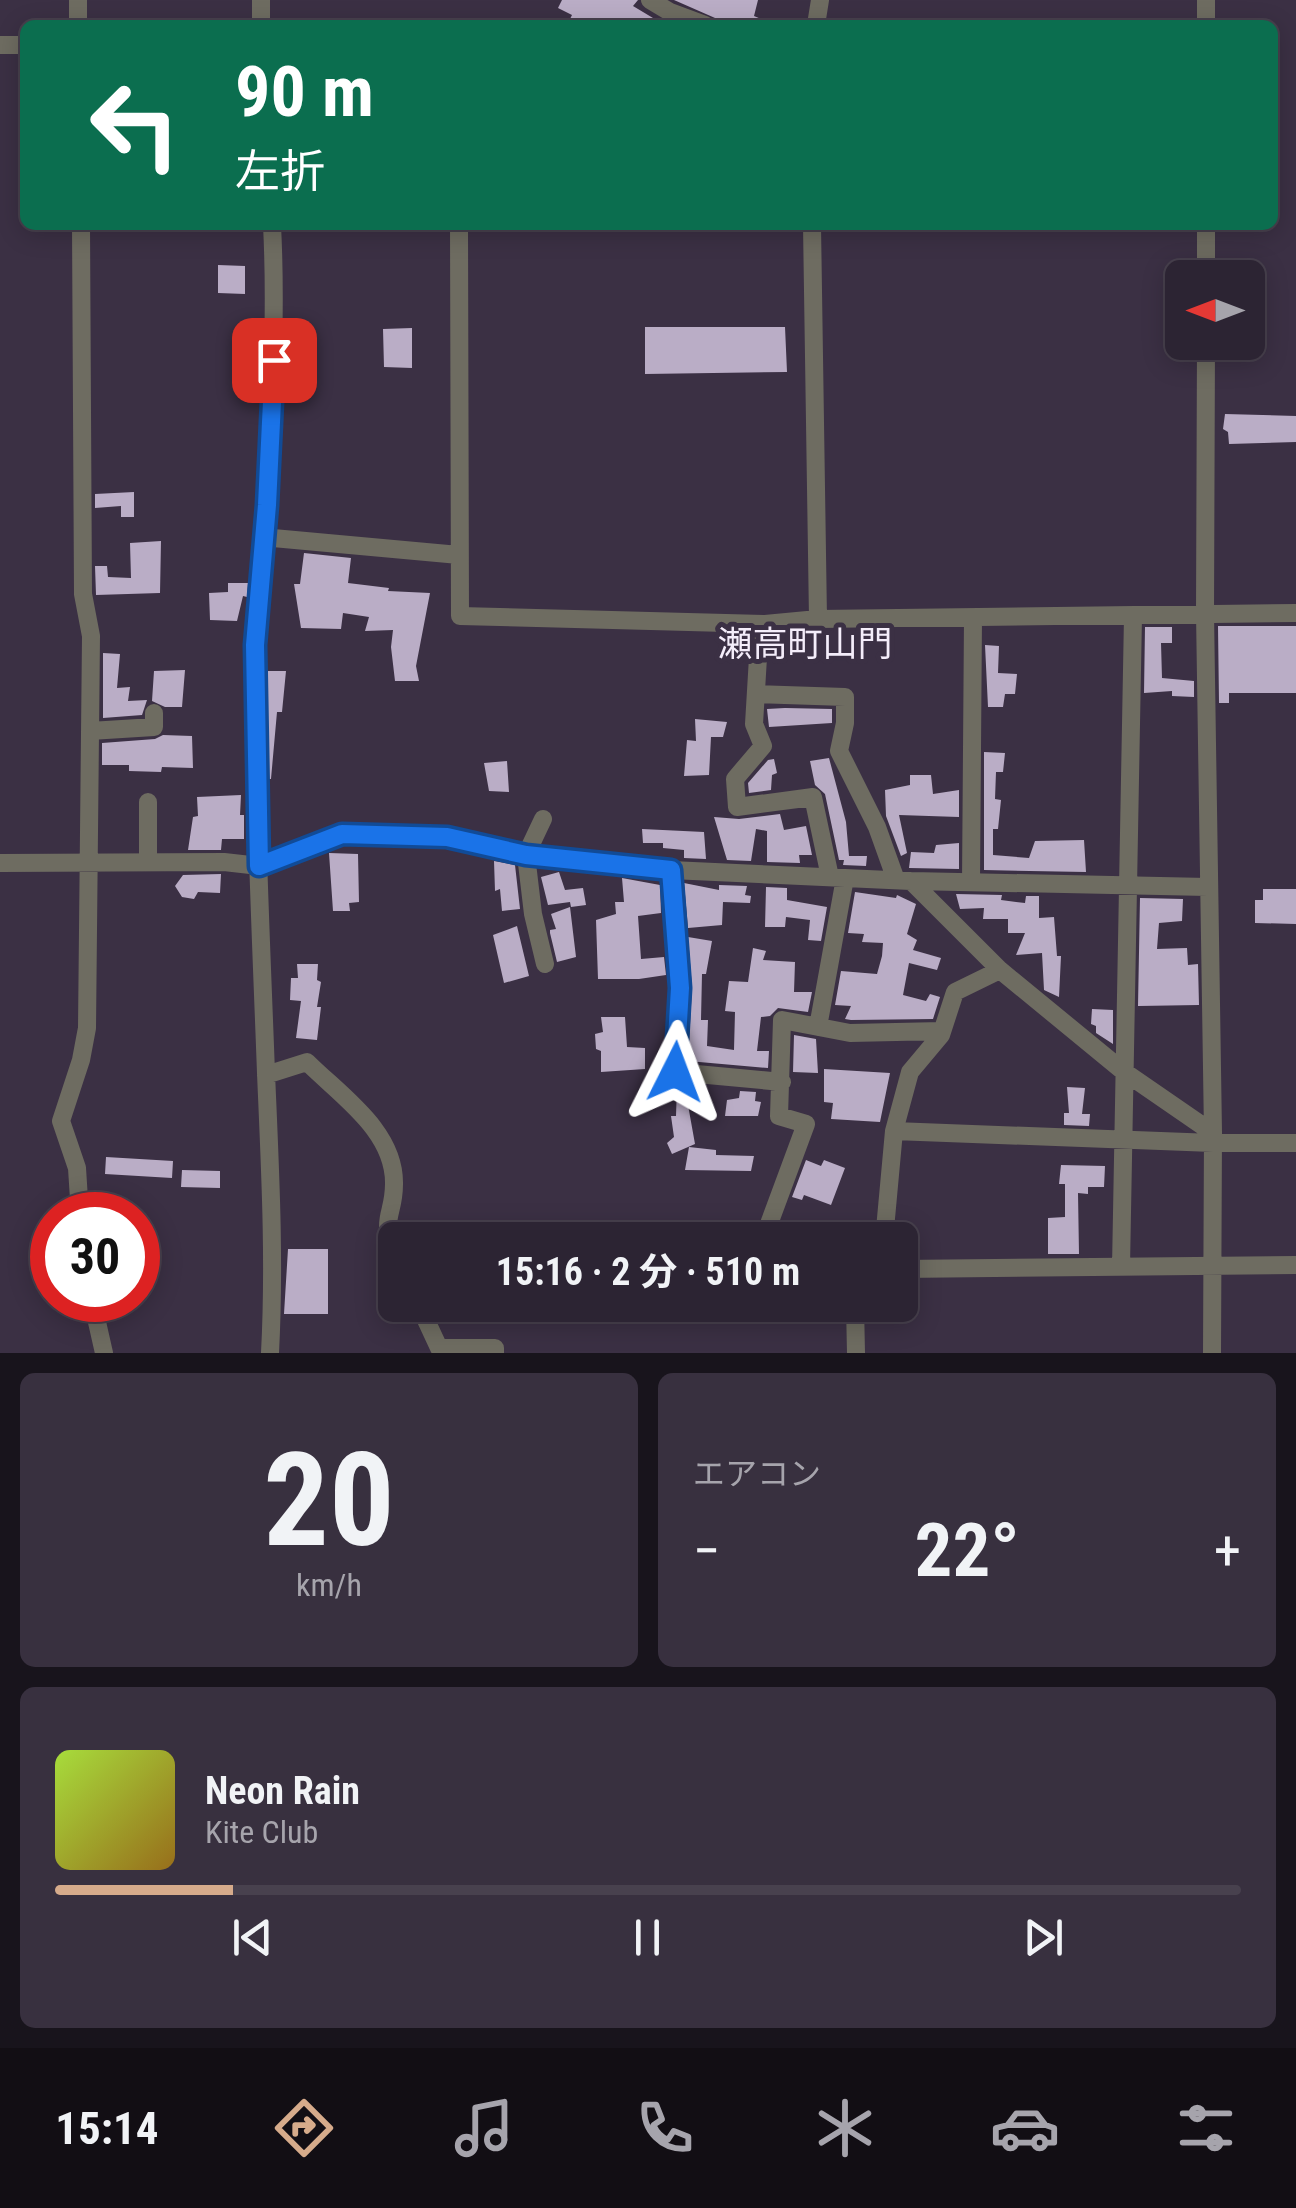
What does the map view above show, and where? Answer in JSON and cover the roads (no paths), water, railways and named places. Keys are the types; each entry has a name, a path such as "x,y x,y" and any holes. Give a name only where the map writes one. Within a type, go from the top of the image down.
{"street":[{"path":"652,0 666,18"},
{"path":"79,1192 77,1168 61,1121 82,1060 87,1028 91,636 83,594 81,230"},
{"path":"270,1353 273,1248 255,645 275,326 272,230"},
{"path":"459,230 460,616 760,624 818,619 1296,613"},
{"path":"812,230 818,619"},
{"path":"1206,230 1206,260"},
{"path":"1206,360 1212,1353"},
{"path":"262,537 459,555"},
{"path":"1121,1267 1133,616"},
{"path":"971,882 973,618"},
{"path":"760,624 754,724 763,746 735,780 737,808 813,797 837,877 818,1027"},
{"path":"758,694 845,697 839,752 904,880 1000,970 1122,1071 1213,1138"},
{"path":"90,731 154,727 154,713"},
{"path":"148,802 148,862"},
{"path":"543,819 526,855 532,914 545,964"},
{"path":"0,862 224,862 259,866 342,834 447,837 526,855 671,870 1208,887"},
{"path":"671,870 680,988 675,1072 782,1082"},
{"path":"886,1222 894,1131 910,1072 942,1031 955,992 1000,970"},
{"path":"770,1222 806,1124 779,1116 782,1020 850,1033 942,1031"},
{"path":"266,1075 306,1062 385,1140 394,1182 387,1222"},
{"path":"894,1131 1296,1143"},
{"path":"918,1269 1296,1265"},
{"path":"97,1322 104,1353"},
{"path":"427,1322 439,1348 495,1348 495,1353"},
{"path":"856,1322 856,1353"}],"district":[{"name":"瀬高町山門","path":"805,644"}]}
